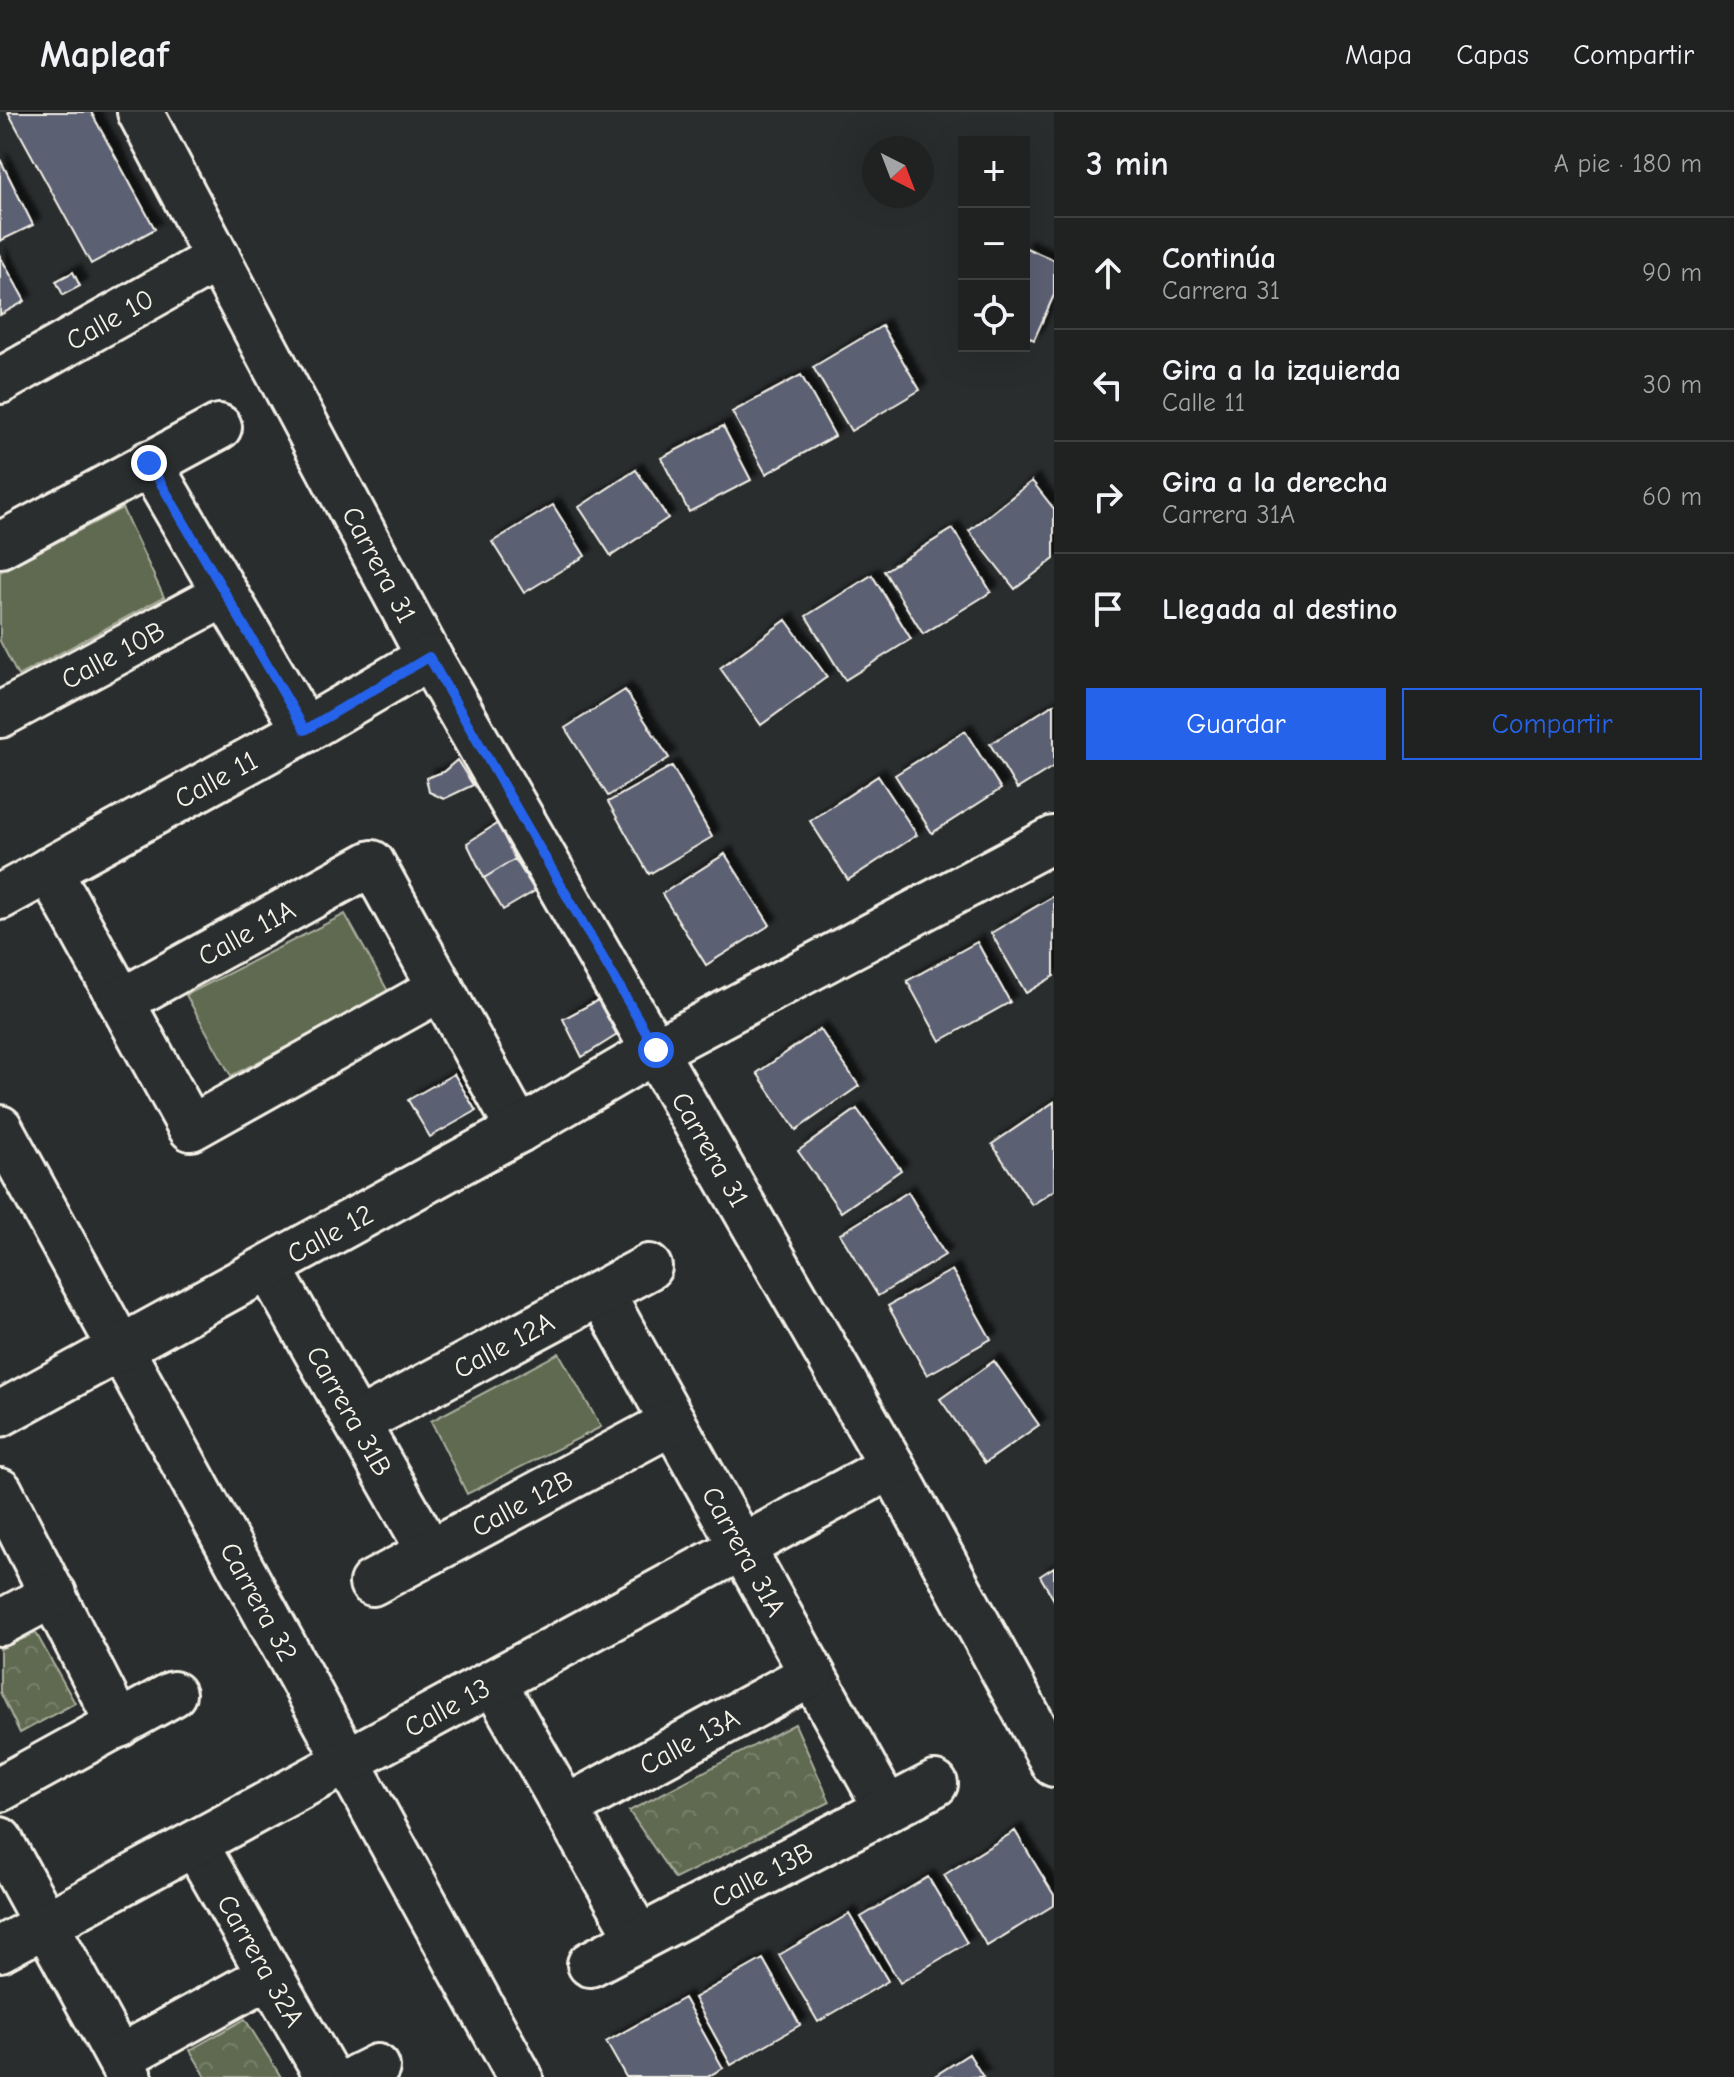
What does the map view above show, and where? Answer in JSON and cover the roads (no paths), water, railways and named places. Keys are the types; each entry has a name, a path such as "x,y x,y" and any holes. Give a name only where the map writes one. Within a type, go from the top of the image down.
{"street":[{"name":"Carrera 31","path":"140,112 429,657 892,1466 977,1580 1054,1764"},
{"name":"Calle 10","path":"0,381 218,258"},
{"path":"0,545 219,427"},
{"path":"149,463 305,730"},
{"name":"Calle 10B","path":"0,715 225,594"},
{"name":"Calle 11","path":"0,897 305,730 429,657"},
{"name":"Calle 12","path":"0,1414 519,1130 656,1050 1054,839"},
{"name":"Calle 11A","path":"122,1001 372,863 441,988"},
{"path":"49,870 191,1128 441,988 519,1130"},
{"name":"Carrera 32","path":"0,1128 520,2077"},
{"name":"Calle 12A","path":"357,1423 649,1267"},
{"name":"Carrera 31B","path":"269,1268 430,1552"},
{"name":"Carrera 31A","path":"602,1294 887,1809"},
{"name":"Calle 12B","path":"372,1583 673,1422"},
{"name":"Calle 13","path":"0,1949 892,1466"},
{"path":"0,1491 119,1725"},
{"path":"0,1623 54,1594"},
{"name":"Calle 13A","path":"566,1808 812,1674"},
{"path":"494,1683 639,1938"},
{"path":"0,1789 173,1694"},
{"name":"Calle 13B","path":"590,1964 935,1784"},
{"path":"0,1840 124,2068 270,1975"},
{"name":"Carrera 32A","path":"195,1844 328,2077"}]}
